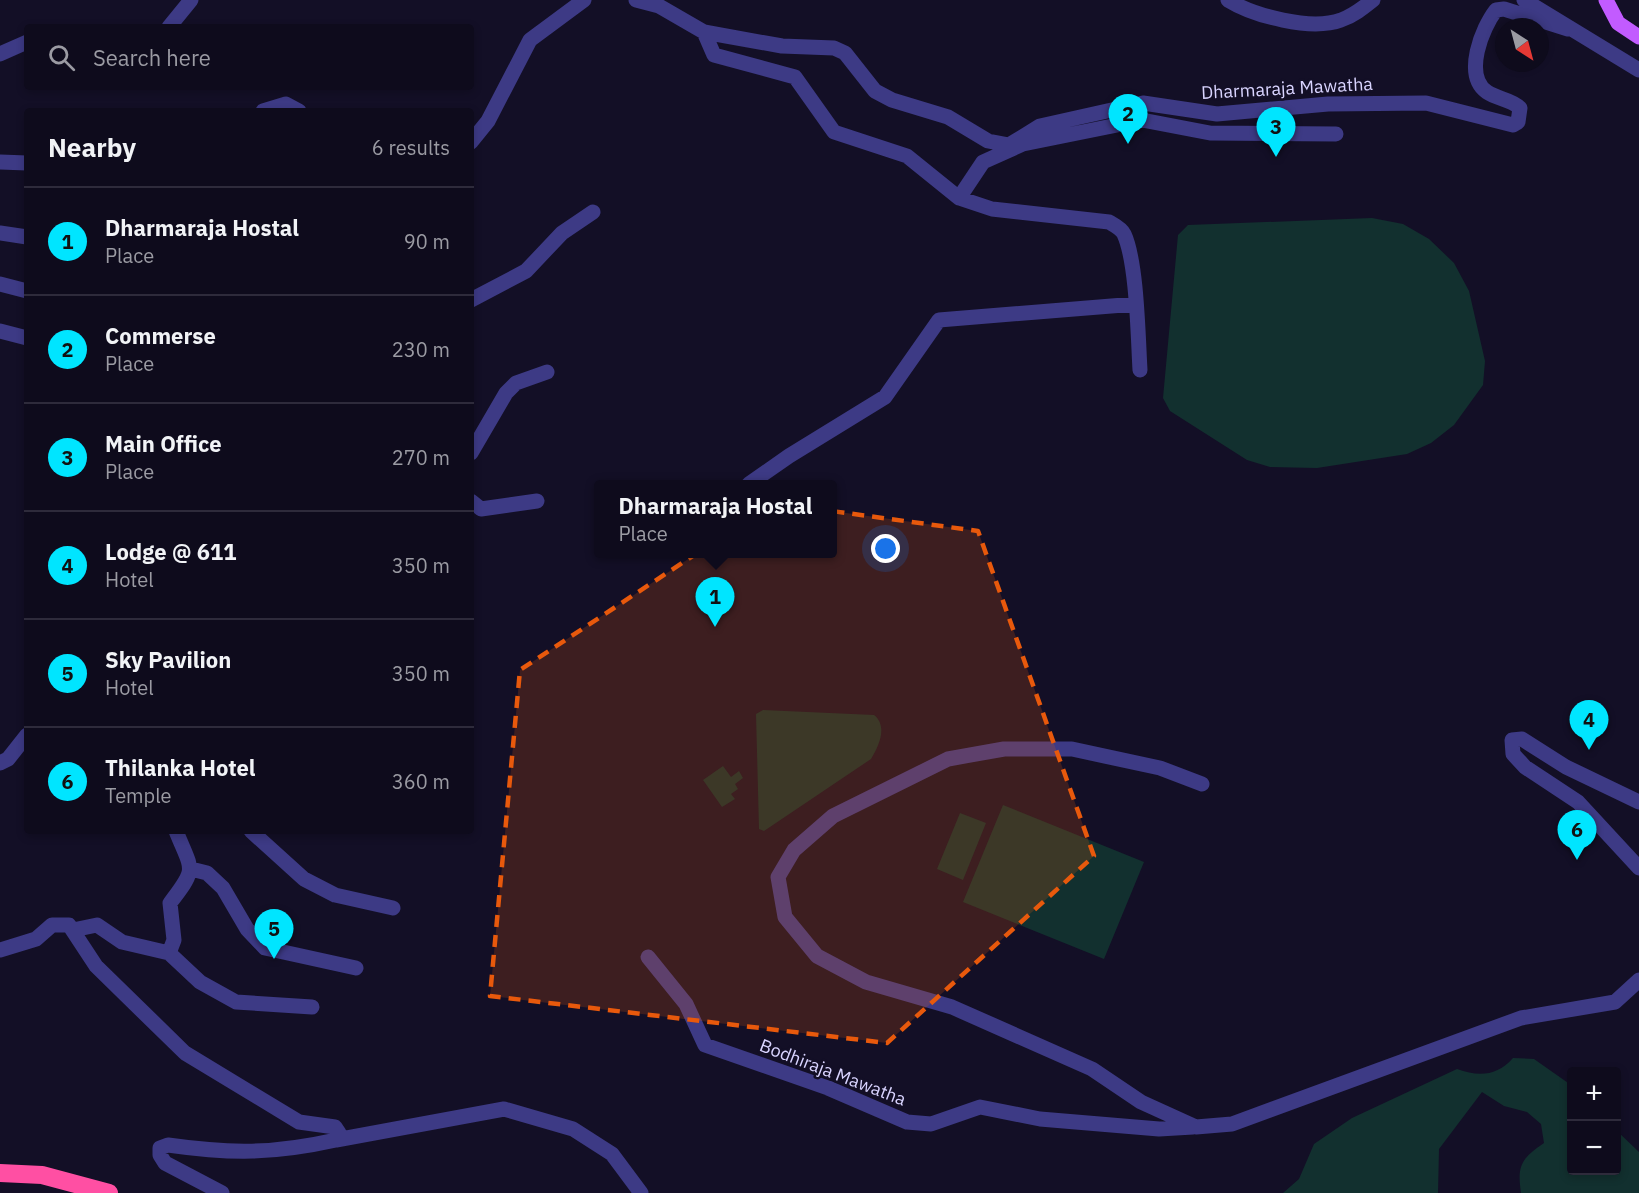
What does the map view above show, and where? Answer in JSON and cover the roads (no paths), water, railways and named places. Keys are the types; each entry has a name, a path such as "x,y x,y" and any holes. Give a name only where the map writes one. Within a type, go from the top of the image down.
{"highway":[{"path":"0,1173 42,1175 109,1193"}],"main road":[{"path":"1606,0 1618,23 1639,37"}],"street":[{"path":"172,24 192,0"},
{"path":"474,138 488,121 530,40 584,0"},
{"name":"Dharmaraja Mawatha","path":"636,0 659,6 704,32 782,46 834,48 845,53 875,91 892,100 948,117 988,141 1009,145 1040,126 1143,103 1217,114 1328,104 1426,103 1514,125 1518,122 1520,108 1485,91 1478,79 1475,66 1491,17 1496,10 1504,9 1568,29"},
{"path":"1228,0 1240,7 1278,19 1315,24 1340,20 1373,0"},
{"name":"Dharmaraja Mawatha","path":"1524,0 1568,29 1629,62 1639,70"},
{"path":"704,32 714,55 795,78 834,132 907,156 958,198 992,209 1109,222 1123,231 1128,248 1136,304 1140,370"},
{"path":"0,54 24,43"},
{"path":"273,108 286,104 293,108"},
{"path":"958,198 983,162 1023,144 1142,120 1210,133 1336,134"},
{"path":"0,162 24,163"},
{"path":"474,298 526,271 562,233 593,212"},
{"path":"0,233 24,237"},
{"path":"0,284 24,290"},
{"path":"755,480 789,456 885,397 939,320 1136,304"},
{"path":"0,331 24,337"},
{"path":"474,448 506,393 516,383 547,372"},
{"path":"474,503 481,509 537,501"},
{"path":"0,763 8,759 24,739"},
{"path":"1639,802 1566,767 1522,739 1512,740 1513,754 1525,767 1578,802 1639,868"},
{"path":"1196,1127 1140,1102 1092,1069 952,1007 866,982 817,956 785,917 778,877 794,850 834,816 948,759 1004,748 1072,749 1160,768 1202,784"},
{"path":"169,953 174,940 170,903 189,878 191,868 177,834"},
{"path":"254,834 304,879 335,895 393,908"},
{"path":"191,868 207,873 223,888 247,929 264,948 356,968"},
{"path":"0,950 36,939 52,925 69,925 96,966 185,1053 299,1122 336,1127 339,1133 336,1140"},
{"path":"73,930 97,925 122,942 169,953 200,982 236,1002 312,1007"},
{"name":"Bodhiraja Mawatha","path":"648,957 686,1004 705,1045 828,1088 907,1122 931,1124 980,1107 1040,1119 1159,1129 1232,1124 1521,1018 1615,1002 1639,980"},
{"path":"222,1193 165,1163 160,1155 160,1148 168,1145 220,1152 288,1151 504,1109 573,1129 612,1154 641,1193"}],"place":[{"name":"Commerse","path":"1128,144"},
{"name":"Main Office","path":"1276,157"},
{"name":"Dharmaraja Hostal","path":"715,627"},
{"name":"Lodge @ 611","path":"1589,750"},
{"name":"Thilanka Hotel","path":"1577,860"},
{"name":"Sky Pavilion","path":"274,959"}]}
